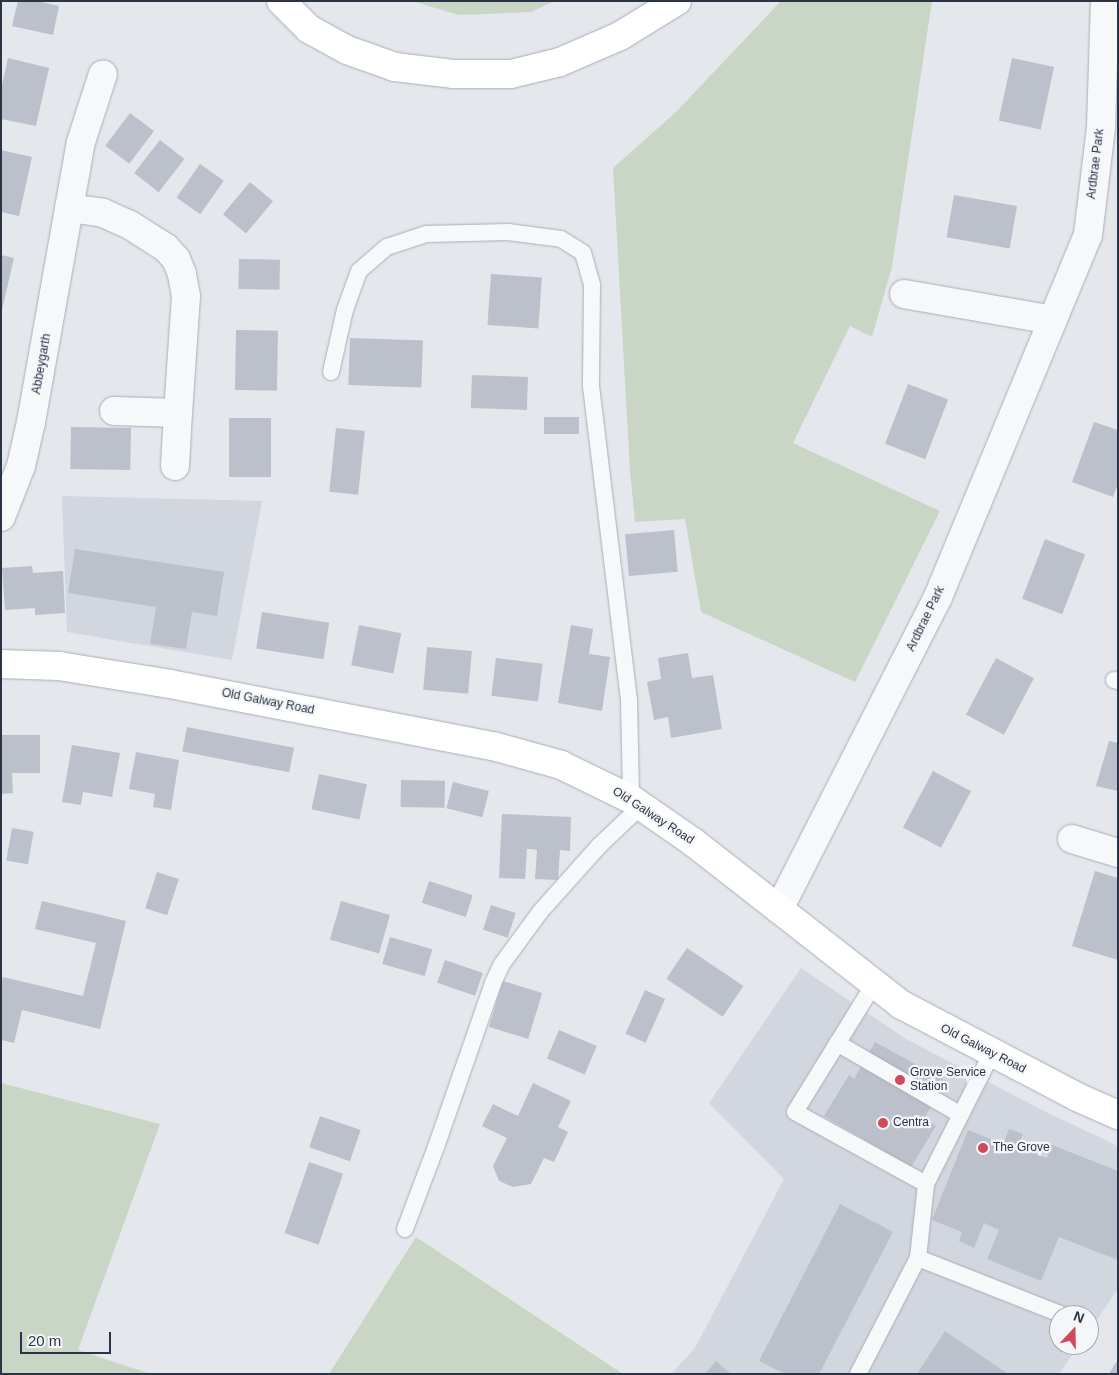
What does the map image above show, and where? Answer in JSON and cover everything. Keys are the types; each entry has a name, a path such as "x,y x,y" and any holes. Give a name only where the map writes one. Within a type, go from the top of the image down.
{"main road":[{"path":"281,1 309,29 347,50 395,67 453,74 511,74 560,62 620,36 677,1"},
{"name":"Old Galway Road","path":"1,664 59,666 105,673 493,746 562,765 636,803 693,842 874,984 916,1013 1077,1098 1118,1115"}],"street":[{"name":"Ardbrae Park","path":"779,909 938,597 1088,235 1101,127 1105,1"},
{"name":"Abbeygarth","path":"1,517 21,466 32,422 81,142 103,74"},
{"path":"69,208 103,213 115,217 166,248 176,259 182,274 186,296 175,466"},
{"path":"904,294 1054,320"},
{"path":"114,411 178,413"},
{"path":"1072,839 1118,853"}],"lane":[{"path":"331,372 345,310 359,271 387,248 426,234 508,232 561,239 583,253 592,285 592,386 628,700 636,803 540,912 502,964 493,983 436,1147 405,1228"},
{"path":"874,984 795,1112 926,1184"},
{"path":"837,1043 961,1115"},
{"path":"858,1374 918,1258 926,1184 992,1053"},
{"path":"918,1258 1049,1309"}],"shaded area":[{"path":"62,496 262,501 232,660 67,632"},
{"path":"801,968 906,1039 1046,1112 1118,1146 1118,1289 1099,1317 1099,1305 1049,1305 1049,1355 1072,1355 1059,1374 671,1374 695,1348 784,1179 709,1103"}],"green space":[{"path":"412,1 555,1 531,12 459,15"},
{"path":"781,1 932,1 892,267 872,337 850,326 793,443 940,511 855,682 701,612 685,519 635,522 630,471 613,168 676,112"},
{"path":"1,1083 160,1124 78,1350 151,1374 1,1374"},
{"path":"416,1237 623,1374 329,1374"}],"building":[{"path":"18,1 37,1 59,6 53,35 12,26"},
{"path":"8,58 49,68 36,126 1,119 1,89"},
{"path":"1012,58 1054,67 1041,130 999,121"},
{"path":"130,113 154,131 129,164 105,146"},
{"path":"160,140 184,159 159,192 134,173"},
{"path":"1,150 32,157 19,216 1,212"},
{"path":"200,164 224,181 200,214 176,198"},
{"path":"250,182 273,201 246,233 223,214"},
{"path":"954,195 1017,206 1010,248 947,237"},
{"path":"1,255 14,258 2,310 1,309"},
{"path":"239,259 280,260 279,290 238,289"},
{"path":"491,274 542,278 538,328 487,325"},
{"path":"236,330 278,331 277,391 235,390"},
{"path":"350,338 423,341 421,388 348,385"},
{"path":"472,375 528,377 527,410 471,408"},
{"path":"908,384 948,399 925,459 885,444"},
{"path":"544,417 579,417 579,434 544,434"},
{"path":"229,418 271,418 271,477 229,477"},
{"path":"1094,422 1118,430 1118,484 1113,497 1072,482"},
{"path":"71,427 131,428 130,470 70,469"},
{"path":"336,428 365,431 358,495 329,492"},
{"path":"674,530 678,572 629,576 625,534"},
{"path":"1045,539 1085,554 1062,614 1022,599"},
{"path":"75,549 224,572 217,616 192,612 186,649 150,644 156,607 68,593"},
{"path":"32,566 33,573 63,571 65,613 35,615 35,608 5,610 2,568"},
{"path":"262,612 329,623 323,659 256,649"},
{"path":"359,625 401,633 393,673 351,665"},
{"path":"571,625 593,629 589,654 610,657 602,711 558,703"},
{"path":"427,647 472,651 468,694 423,690"},
{"path":"688,653 692,678 713,675 722,729 671,738 668,717 654,720 647,682 661,679 658,658"},
{"path":"496,658 543,664 538,701 491,696"},
{"path":"996,658 1034,678 1004,735 966,715"},
{"path":"187,727 294,748 289,772 182,752"},
{"path":"1,735 40,735 40,773 12,773 13,793 1,794"},
{"path":"1109,741 1118,743 1118,791 1096,786"},
{"path":"72,745 120,753 112,797 83,792 81,805 62,802"},
{"path":"136,752 179,760 171,810 153,807 155,794 129,789"},
{"path":"933,771 971,791 941,848 903,828"},
{"path":"319,774 367,784 359,819 312,809"},
{"path":"401,780 445,781 445,808 401,807"},
{"path":"453,782 489,791 482,817 446,808"},
{"path":"502,814 571,817 570,851 560,850 558,880 535,879 537,850 531,849 527,849 525,879 499,878"},
{"path":"12,828 34,832 28,864 6,860"},
{"path":"1095,871 1118,878 1118,960 1072,946"},
{"path":"157,872 179,879 167,915 145,908"},
{"path":"429,881 473,895 466,917 422,903"},
{"path":"42,901 126,921 100,1029 22,1010 14,1043 1,1040 1,986 3,977 83,996 96,943 35,929"},
{"path":"341,901 390,915 379,954 330,939"},
{"path":"491,905 516,913 508,938 483,930"},
{"path":"390,937 432,949 425,976 382,964"},
{"path":"687,948 743,986 723,1017 666,979"},
{"path":"445,960 483,973 475,996 437,983"},
{"path":"503,981 542,993 528,1039 489,1027"},
{"path":"645,990 665,999 646,1043 625,1034"},
{"path":"559,1030 597,1046 585,1075 547,1059"},
{"path":"875,1042 946,1081 924,1119 936,1126 911,1167 824,1116 849,1075 854,1079"},
{"path":"533,1083 571,1101 558,1127 568,1132 554,1162 544,1158 531,1184 513,1187 499,1181 493,1166 507,1138 482,1126 493,1104 518,1116"},
{"path":"320,1116 361,1130 350,1161 309,1147"},
{"path":"1009,1129 1023,1134 1018,1147 1047,1158 1052,1145 1118,1171 1118,1260 1059,1237 1041,1281 987,1259 999,1230 984,1223 974,1248 959,1241 962,1232 932,1220 968,1130 1003,1144"},
{"path":"309,1162 343,1174 319,1245 285,1233"},
{"path":"840,1204 893,1232 819,1374 785,1374 759,1361"},
{"path":"945,1331 1008,1374 917,1374"},
{"path":"1118,1360 1118,1374 1109,1374 1113,1367"},
{"path":"716,1361 731,1374 705,1374"}],"place":[{"name":"Grove Service Station","path":"900,1080"},
{"name":"Centra","path":"883,1123"},
{"name":"The Grove","path":"983,1148"}]}
